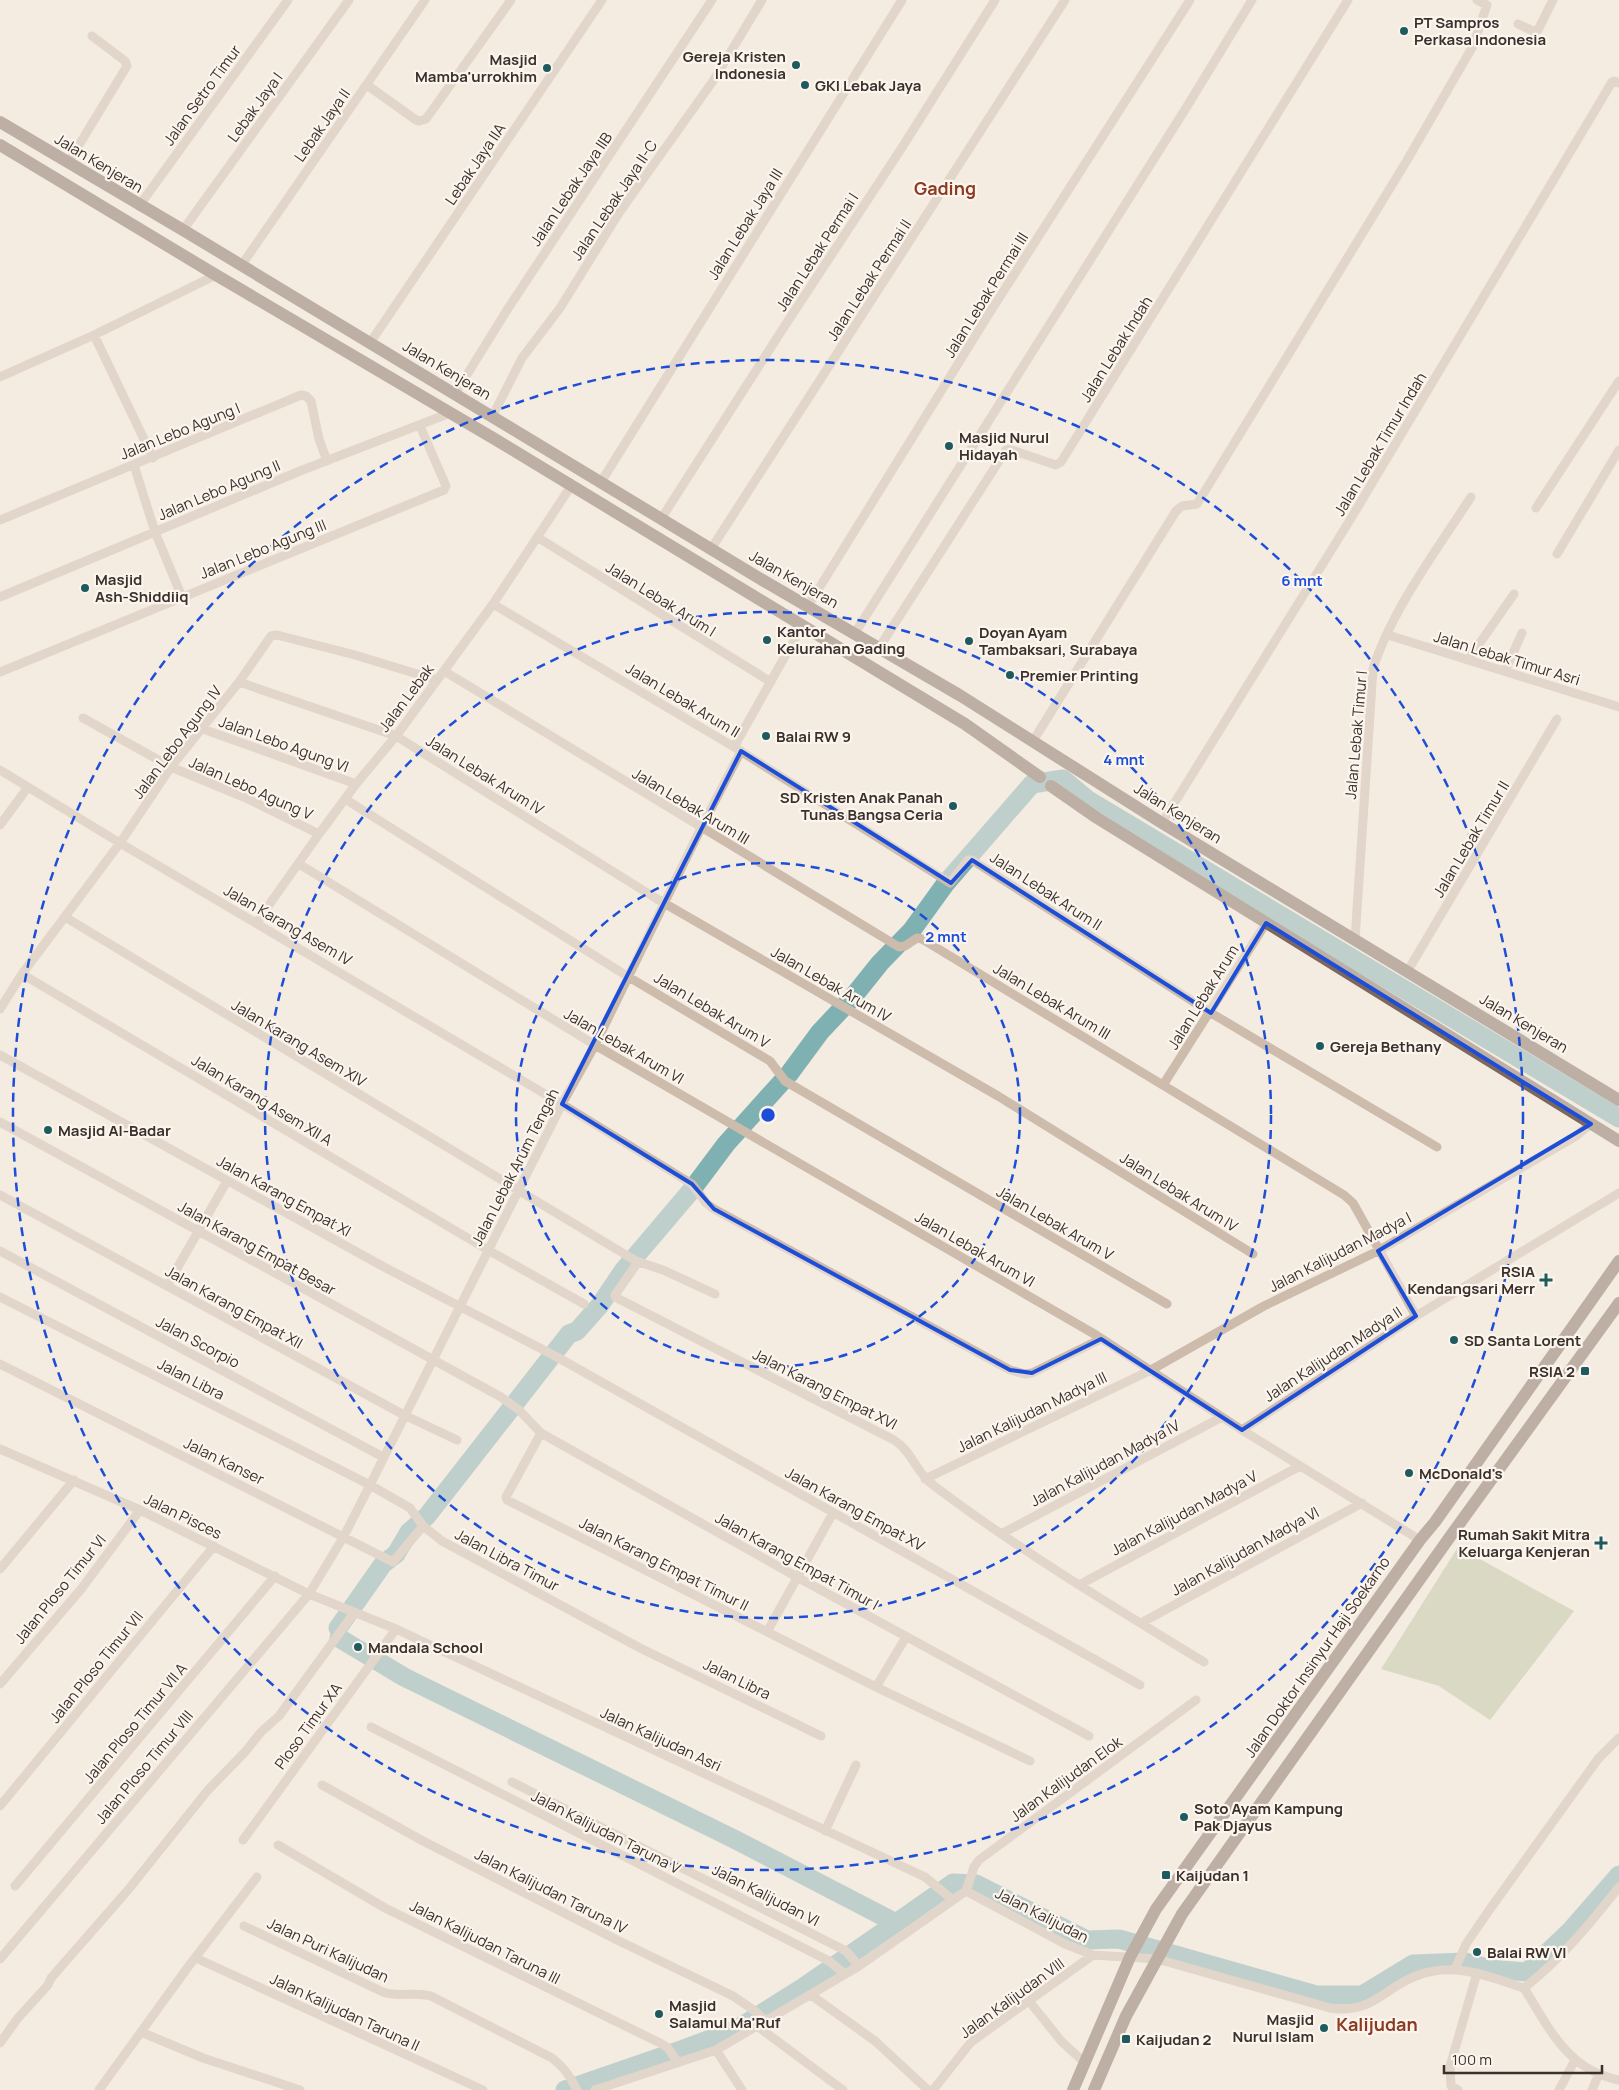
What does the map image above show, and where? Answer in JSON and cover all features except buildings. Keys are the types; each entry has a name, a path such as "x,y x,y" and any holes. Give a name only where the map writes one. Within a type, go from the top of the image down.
{"main road":[{"name":"Jalan Kenjeran","path":"0,122 139,206 183,230 711,549 855,633 1033,741 1162,823 1619,1100"},
{"path":"0,145 450,413 965,724 1040,777"},
{"path":"725,579 732,572 735,563"},
{"path":"748,593 750,584 757,576"},
{"path":"1050,786 1097,818 1619,1141"},
{"name":"Jalan Doktor Insinyur Haji Soekarno","path":"1073,2090 1132,1953 1156,1909 1420,1540 1435,1522 1619,1261"},
{"path":"1094,2090 1126,2016 1182,1914 1619,1303"},
{"path":"1435,1522 1440,1532 1446,1535 1452,1534"},
{"path":"1420,1540 1430,1539 1437,1542 1441,1551"}],"street":[{"name":"Jalan Setro Timur","path":"139,206 288,0"},
{"name":"Lebak Jaya I","path":"183,230 349,0"},
{"name":"Lebak Jaya II","path":"241,266 425,0"},
{"path":"367,84 416,120 426,119 511,0"},
{"name":"Lebak Jaya IIA","path":"370,343 602,0"},
{"name":"Jalan Lebak Jaya IIB","path":"455,394 506,310 712,0"},
{"name":"Jalan Lebak Jaya II-C","path":"492,417 522,358 560,308 627,202 713,81 762,0"},
{"name":"Jalan Lebak Jaya III","path":"601,482 902,0"},
{"name":"Jalan Lebak Permai I","path":"661,519 901,149 995,0"},
{"name":"Jalan Lebak Permai II","path":"711,549 1065,0"},
{"name":"Jalan Lebak Permai III","path":"808,606 992,309 1190,0"},
{"path":"855,633 1252,0"},
{"name":"Jalan Lebak Indah","path":"879,648 1006,450 1010,449 1056,465 1061,462 1348,0"},
{"path":"1033,741 1176,511 1182,506 1197,504 1406,162 1473,46 1488,3 1478,0"},
{"path":"1518,24 1533,31 1538,30 1553,0"},
{"path":"68,163 127,66 125,61 92,36"},
{"name":"Jalan Lebak Timur Indah","path":"1162,823 1350,520 1612,82 1614,80 1619,83"},
{"path":"0,377 94,335 216,275"},
{"path":"94,335 153,458"},
{"path":"1536,508 1616,391 1619,381"},
{"name":"Jalan Lebo Agung I","path":"0,520 302,396 306,396 311,401 319,439 327,461"},
{"name":"Jalan Lebo Agung II","path":"0,597 327,461 450,413"},
{"name":"Jalan Lebo Agung III","path":"0,672 444,490 446,486 420,426"},
{"path":"1557,554 1619,450"},
{"path":"134,465 155,532 182,597"},
{"name":"Jalan Lebak","path":"257,922 356,784 396,736 493,604 571,486"},
{"name":"Jalan Lebak Timur I","path":"1355,940 1373,674 1388,635 1415,584 1471,497"},
{"name":"Jalan Lebak Arum I","path":"537,537 770,682"},
{"path":"1468,660 1514,594"},
{"name":"Jalan Lebak Arum II","path":"493,604 738,749 949,882 952,882 968,860 972,860 1211,1013 1437,1147"},
{"name":"Jalan Lebak Arum Tengah","path":"309,1594 344,1536 404,1415 434,1360 665,903 770,682 802,626"},
{"path":"1505,672 1522,634"},
{"name":"Jalan Lebo Agung IV","path":"65,917 120,843 171,767 239,682 269,637 277,635 355,655 436,680"},
{"name":"Jalan Lebak Timur Asri","path":"1388,635 1619,707"},
{"name":"Jalan Lebak Arum III","path":"444,671 896,945 905,946 917,938 922,939 1348,1198 1353,1203 1378,1251 1416,1316"},
{"name":"Jalan Lebak Arum IV","path":"239,682 396,736 665,903 998,1096 1253,1254"},
{"name":"Jalan Lebo Agung V","path":"83,718 171,767 246,798 319,834"},
{"name":"Jalan Lebak Timur II","path":"1407,972 1558,719"},
{"name":"Jalan Lebo Agung VI","path":"202,729 356,784"},
{"name":"Jalan Karang Asem IV","path":"0,770 562,1104"},
{"path":"0,825 28,787"},
{"name":"Jalan Lebak Arum V","path":"345,799 627,976 770,1061 784,1079 1167,1304"},
{"name":"Jalan Lebak Arum VI","path":"299,864 594,1045 1102,1339 1242,1430 1420,1540"},
{"path":"0,1009 22,974 65,917"},
{"name":"Jalan Karang Asem XIV","path":"65,917 519,1192"},
{"name":"Jalan Lebak Arum","path":"1163,1085 1211,1013 1266,923"},
{"name":"Jalan Karang Asem XII A","path":"22,974 488,1250 584,1304"},
{"name":"Jalan Karang Empat XI","path":"0,1054 460,1308 553,1355"},
{"path":"562,1104 694,1186 706,1203 714,1209 1010,1370 1025,1374 1032,1373 1102,1339"},
{"name":"Jalan Karang Empat Besar","path":"0,1122 501,1397"},
{"name":"Jalan Kalijudan Madya I","path":"1151,1370 1264,1306 1378,1251 1576,1136 1591,1124"},
{"path":"167,1286 227,1181"},
{"path":"519,1192 634,1260 662,1270 715,1294"},
{"name":"Jalan Kalijudan Madya II","path":"1242,1430 1416,1316 1619,1193"},
{"name":"Jalan Karang Empat XII","path":"0,1196 404,1415 457,1440"},
{"name":"Jalan Scorpio","path":"0,1251 383,1457"},
{"name":"Jalan Karang Empat XVI","path":"634,1260 615,1297 894,1440 907,1451 925,1479 1001,1534 1204,1662"},
{"name":"Jalan Libra","path":"0,1296 370,1485"},
{"name":"Jalan Karang Empat XV","path":"553,1355 1140,1685"},
{"name":"Jalan Kanser","path":"0,1364 388,1559 395,1561 421,1522"},
{"name":"Jalan Kalijudan Madya III","path":"925,1479 1151,1370"},
{"name":"Jalan Karang Empat Timur I","path":"501,1397 518,1410 542,1434 797,1577 1089,1736"},
{"name":"Jalan Kalijudan Madya IV","path":"1001,1534 1222,1416"},
{"name":"Jalan Karang Empat Timur II","path":"542,1434 506,1497 507,1500 876,1687 1030,1761"},
{"name":"Jalan Pisces","path":"0,1449 140,1510 309,1594 350,1612"},
{"name":"Jalan Kalijudan Madya V","path":"1081,1584 1300,1466"},
{"path":"0,1569 74,1480"},
{"name":"Jalan Libra Timur","path":"370,1485 410,1508 421,1522 442,1541 640,1648"},
{"name":"Jalan Kalijudan Madya VI","path":"1141,1623 1362,1503"},
{"name":"Jalan Ploso Timur VI","path":"0,1684 82,1588 140,1510"},
{"path":"767,1632 833,1513"},
{"name":"Jalan Ploso Timur VII","path":"0,1806 214,1546"},
{"name":"Jalan Ploso Timur VII A","path":"15,1886 147,1731 275,1576"},
{"name":"Jalan Ploso Timur VIII","path":"0,1959 309,1594"},
{"path":"0,2043 18,2018 128,1890 208,1790 245,1752 261,1732 279,1716 350,1612"},
{"name":"Jalan Kalijudan Asri","path":"350,1612 396,1629 925,1877 950,1897"},
{"name":"Ploso Timur XA","path":"243,1840 396,1629"},
{"path":"876,1687 906,1637"},
{"name":"Jalan Libra","path":"640,1648 821,1736"},
{"name":"Jalan Kalijudan Elok","path":"966,1888 979,1860 1196,1700"},
{"name":"Jalan Kalijudan Taruna V","path":"371,1727 829,1961 842,1972"},
{"path":"1457,1963 1490,1909 1522,1867 1563,1807 1598,1759 1619,1738"},
{"path":"825,1831 856,1765"},
{"name":"Jalan Kalijudan VI","path":"512,1782 846,1951 857,1964"},
{"name":"Jalan Kalijudan Taruna IV","path":"322,1785 423,1841 617,1940 722,1990 762,2017"},
{"name":"Jalan Kalijudan Taruna III","path":"278,1845 385,1908 673,2056"},
{"path":"99,2090 257,1877"},
{"path":"595,2090 673,2056 716,2050 757,2026 762,2017 811,1995 950,1897 966,1888"},
{"name":"Jalan Kalijudan","path":"966,1888 1065,1944 1092,1955 1161,1952 1338,2009 1361,2007 1370,2004 1417,1975 1457,1963 1524,1988"},
{"path":"1619,1888 1557,1960 1524,1988 1552,2035 1575,2060 1598,2076 1619,2080"},
{"name":"Jalan Puri Kalijudan","path":"244,1926 383,1992 398,1996 416,1993 431,1996 552,2058 562,2066 573,2086"},
{"name":"Jalan Kalijudan VIII","path":"932,2090 971,2042 1092,1955"},
{"name":"Jalan Kalijudan Taruna II","path":"196,1958 483,2090"},
{"path":"1452,2089 1450,2066 1477,1972"},
{"path":"811,1995 875,2041 928,2090"},
{"path":"1029,2001 1062,2042 1084,2062"},
{"path":"757,2026 844,2090"},
{"path":"141,2032 203,2058 300,2090"},
{"path":"716,2050 742,2090"},
{"path":"1559,2090 1575,2060"},
{"path":"1592,2090 1598,2076"}],"highlighted area":[{"path":"741,751 951,883 972,860 1211,1013 1266,923 1591,1124 1378,1251 1416,1316 1242,1430 1101,1339 1032,1373 1010,1370 714,1209 692,1184 562,1104"}],"green space":[{"path":"1458,1547 1574,1611 1490,1720 1439,1686 1381,1669"}],"waterway":[{"path":"338,1628 383,1564 396,1554 409,1532 427,1516 569,1334 577,1331 600,1305 623,1271 690,1192 726,1144 789,1074 820,1032 852,998 880,963 912,930 946,883 1032,784 1063,779 1088,800 1619,1118"},
{"path":"339,1638 404,1677 734,1839 896,1923 953,1883 976,1884 1087,1940 1119,1939 1316,1995 1362,1995 1413,1964 1465,1962 1491,1969 1527,1972 1571,1930 1619,1875"},
{"path":"565,2090 737,2029 802,1988 896,1923"}],"place":[{"name":"PT Sampros Perkasa Indonesia","path":"1404,31"},
{"name":"Gereja Kristen Indonesia","path":"796,65"},
{"name":"Masjid Mamba'urrokhim","path":"547,68"},
{"name":"GKI Lebak Jaya","path":"805,85"},
{"name":"Masjid Nurul Hidayah","path":"949,446"},
{"name":"Masjid Ash-Shiddiiq","path":"85,588"},
{"name":"Kantor Kelurahan Gading","path":"767,640"},
{"name":"Doyan Ayam Tambaksari, Surabaya","path":"969,641"},
{"name":"Premier Printing","path":"1010,675"},
{"name":"Balai RW 9","path":"766,736"},
{"name":"SD Kristen Anak Panah Tunas Bangsa Ceria","path":"953,806"},
{"name":"Gereja Bethany","path":"1320,1046"},
{"name":"Masjid Al-Badar","path":"48,1130"},
{"name":"RSIA Kendangsari Merr","path":"1546,1280"},
{"name":"SD Santa Lorent","path":"1454,1340"},
{"name":"RSIA 2","path":"1585,1371"},
{"name":"McDonald's","path":"1409,1473"},
{"name":"Rumah Sakit Mitra Keluarga Kenjeran","path":"1601,1543"},
{"name":"Mandala School","path":"358,1647"},
{"name":"Soto Ayam Kampung Pak Djayus","path":"1184,1817"},
{"name":"Kaijudan 1","path":"1166,1875"},
{"name":"Balai RW VI","path":"1477,1952"},
{"name":"Masjid Salamul Ma'Ruf","path":"659,2014"},
{"name":"Masjid Nurul Islam","path":"1324,2028"},
{"name":"Kaijudan 2","path":"1126,2039"}],"district":[{"name":"Gading","path":"945,188"},
{"name":"Kalijudan","path":"1377,2024"}]}
